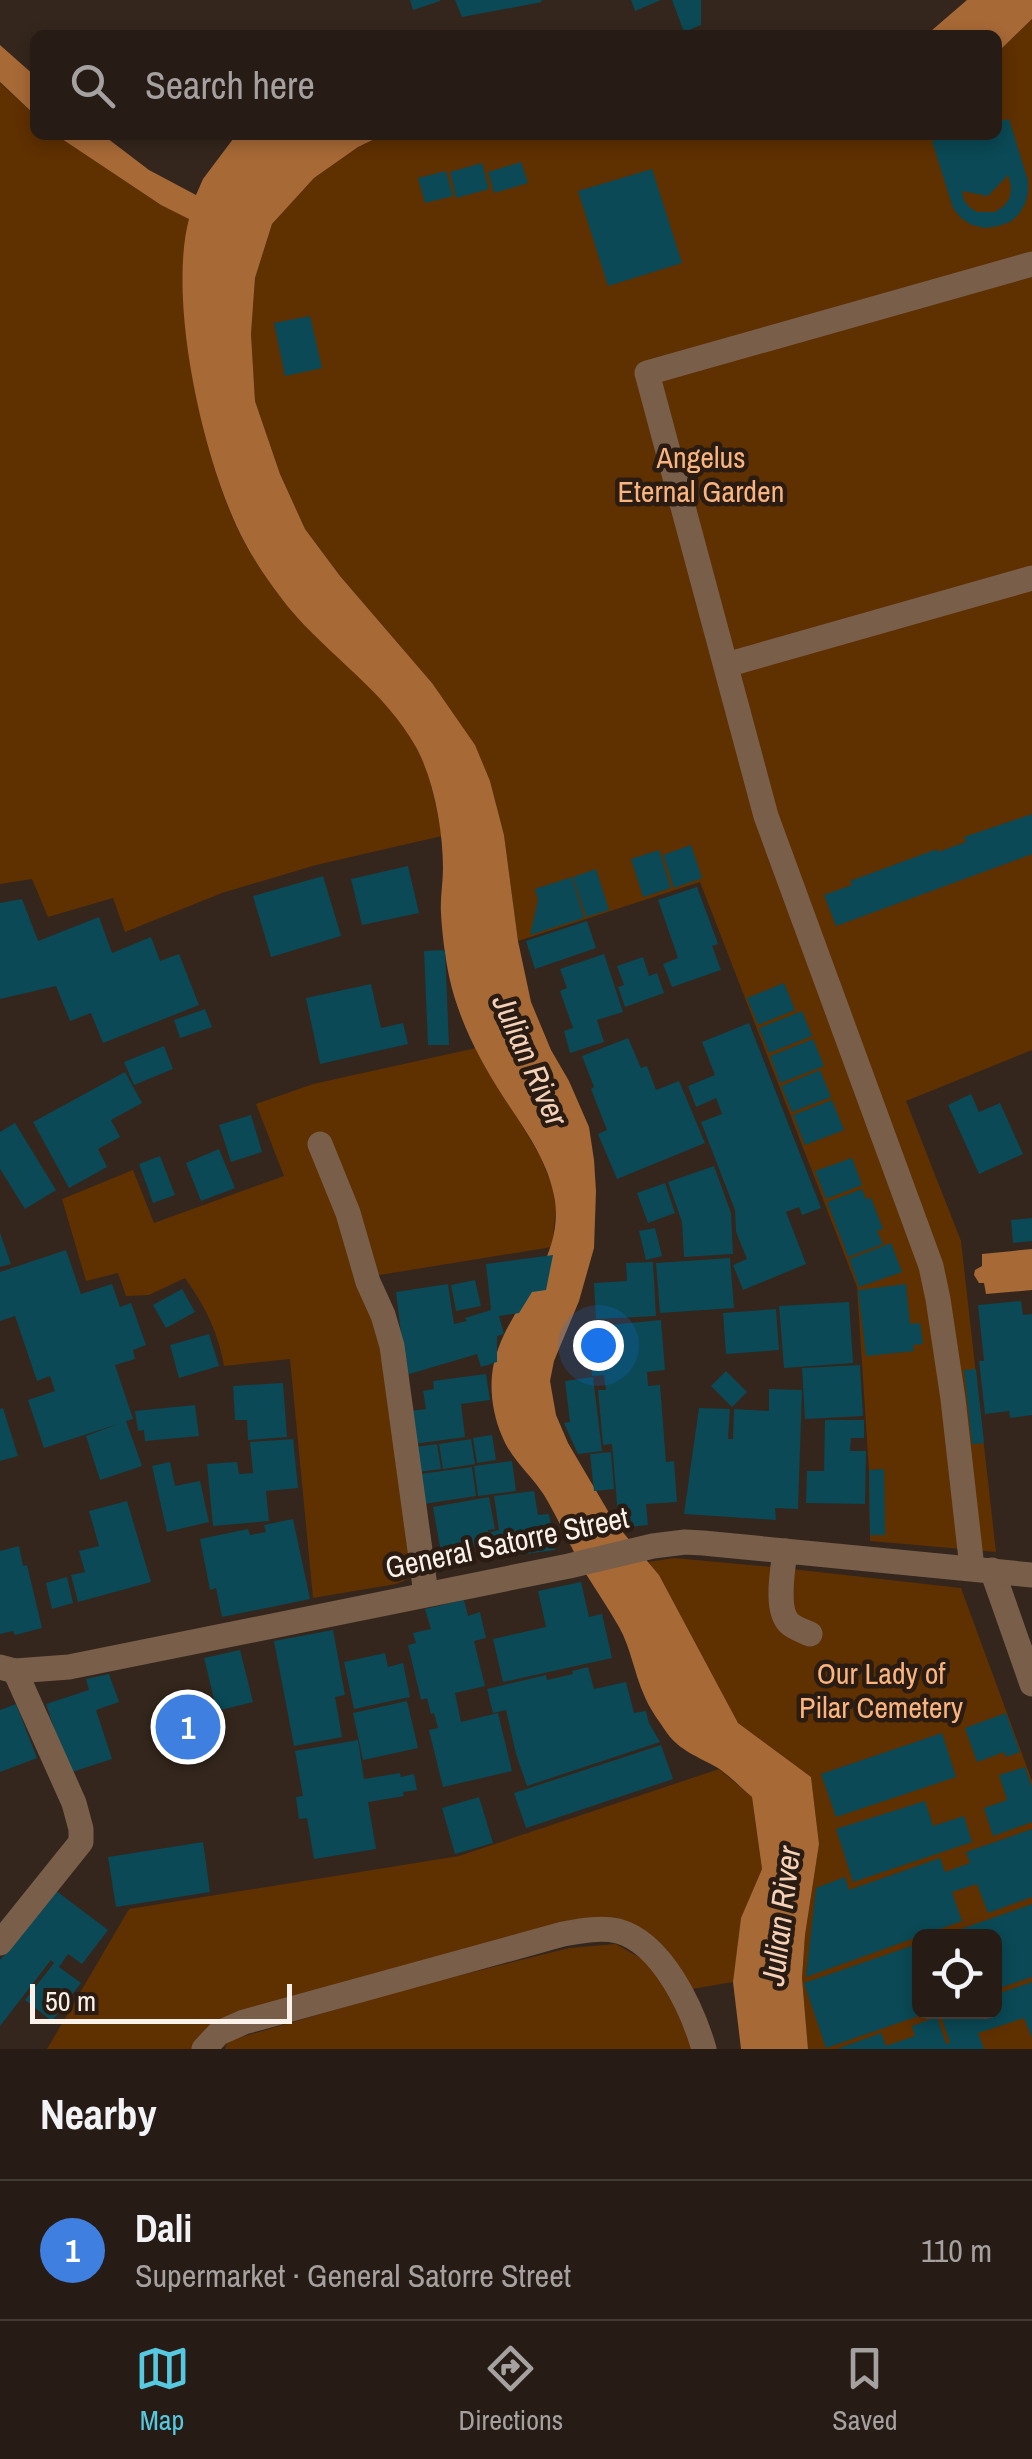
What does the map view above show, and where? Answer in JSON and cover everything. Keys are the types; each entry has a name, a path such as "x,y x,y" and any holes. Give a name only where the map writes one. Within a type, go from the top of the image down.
{"street":[{"path":"1032,264 647,374 766,816 931,1266 982,1569 1032,1684"},
{"path":"726,665 1032,578"},
{"path":"320,1144 348,1212 392,1346 426,1594"},
{"name":"General Satorre Street","path":"9,1681 685,1542 1032,1575"},
{"path":"785,1551 783,1614 790,1624 810,1634"},
{"path":"0,1943 80,1842 81,1829 74,1803 9,1681"},
{"path":"204,2049 220,2032 244,2022 588,1930 616,1931 638,1939 661,1961 686,2002 704,2049"}],"green space":[{"name":"Angelus Eternal Garden","path":"1032,19 1032,1050 906,1101 961,1241 996,1552 870,1541 857,1287 700,882 518,941 504,835 490,781 432,683 305,529 280,474 255,401 251,334 255,278 272,224 314,178 373,140 1002,140 1002,48"},
{"path":"0,83 30,110 30,140 64,140 161,205 190,219 184,253 187,338 204,431 231,514 251,553 289,607 374,691 405,728 426,769 442,836 316,865 222,893 125,932 113,898 48,917 32,879 0,884"},
{"path":"476,1048 540,1156 552,1186 556,1207 552,1247 361,1278 376,1317 414,1574 396,1584 313,1598 290,1359 224,1366 210,1320 185,1278 149,1295 126,1296 118,1273 86,1281 62,1199 133,1170 154,1223 284,1176 256,1104 313,1084"},
{"name":"Our Lady of Pilar Cemetery","path":"674,1558 961,1588 1032,1781 1032,2049 808,2049 802,1978 819,1844 811,1777 738,1723 659,1575 648,1562"},
{"path":"719,1769 752,1797 762,1869 741,1919 733,1982 692,1989 616,1920 192,2049 47,2049 129,1909 459,1856"},
{"path":"616,1944 649,1963 681,2012 692,2049 225,2049 228,2041 406,1989 569,1948"}],"water":[{"path":"967,0 1032,0 1032,19 1002,48 1002,30 932,30"},
{"path":"0,45 30,72 30,110 0,82"},
{"name":"Julian River","path":"64,140 110,140 149,170 196,195 232,140 373,140 314,178 272,224 255,278 251,334 255,401 280,474 305,529 432,683 475,745 490,781 504,835 518,941 531,1002 589,1127 594,1160 594,1248 579,1301 554,1361 550,1381 556,1415 615,1523 659,1575 738,1723 811,1777 819,1844 802,1978 808,2049 741,2049 733,1982 741,1918 762,1869 752,1797 667,1733 644,1695 619,1627 544,1495 506,1444 497,1422 492,1375 497,1352 550,1248 555,1226 552,1187 528,1134 478,1054 453,992 441,921 443,868 439,822 416,747 389,708 283,600 249,550 229,509 203,428 186,338 183,254 189,219 161,205"},
{"path":"1032,1249 1032,1290 986,1294 984,1283 979,1283 974,1275 982,1266 982,1254"}],"building":[{"path":"410,0 440,0 440,1 413,10"},
{"path":"455,0 541,0 542,2 462,17"},
{"path":"631,0 661,0 635,11"},
{"path":"672,0 701,0 701,25 683,30"},
{"path":"1009,119 1028,181 1025,204 1019,214 1010,222 985,228 961,218 953,208 932,141 1002,140 1002,121","holes":["1008,175 1010,197 995,212 977,212 969,207 962,191 988,196"]},
{"path":"521,162 528,183 494,193 488,172"},
{"path":"482,163 489,189 456,198 450,172"},
{"path":"652,169 682,263 608,286 578,191"},
{"path":"446,171 453,196 425,203 418,178"},
{"path":"310,316 322,368 285,376 274,323"},
{"path":"1032,814 1032,854 836,926 824,895 852,885 850,881 966,842 964,837"},
{"path":"691,845 702,878 674,888 663,855"},
{"path":"659,850 671,888 643,897 631,859"},
{"path":"408,866 419,913 362,925 351,879"},
{"path":"596,869 609,910 586,917 573,877"},
{"path":"323,876 341,936 271,957 253,896"},
{"path":"572,877 584,918 530,935 538,900 535,889"},
{"path":"697,887 718,944 712,946 721,970 672,987 663,964 678,958 658,900"},
{"path":"22,899 38,941 99,917 112,953 151,937 160,961 179,954 199,1005 103,1043 91,1013 70,1021 56,986 0,999 0,903"},
{"path":"587,921 596,948 535,969 526,941"},
{"path":"445,950 449,1045 428,1045 424,951"},
{"path":"604,954 623,1012 597,1020 604,1042 570,1053 564,1031 573,1028 560,991 567,988 560,969"},
{"path":"643,957 649,976 657,973 664,993 625,1007 618,987 624,985 617,966"},
{"path":"784,983 795,1010 758,1025 747,998"},
{"path":"371,984 381,1028 403,1023 408,1044 320,1064 306,998"},
{"path":"205,1009 212,1027 180,1038 174,1020"},
{"path":"802,1011 812,1036 769,1053 759,1028"},
{"path":"749,1023 821,1208 802,1215 799,1207 786,1212 806,1264 743,1290 733,1265 747,1259 736,1232 735,1210 701,1122 722,1114 716,1098 696,1107 688,1086 715,1075 702,1042"},
{"path":"628,1038 641,1068 647,1066 656,1090 679,1081 705,1143 617,1179 598,1134 607,1130 582,1056"},
{"path":"813,1039 824,1066 780,1083 770,1056"},
{"path":"164,1046 173,1069 134,1085 124,1062"},
{"path":"820,1070 831,1097 792,1112 781,1086"},
{"path":"125,1072 142,1103 111,1120 120,1137 98,1149 107,1167 69,1188 33,1122"},
{"path":"971,1094 979,1112 1000,1103 1023,1154 979,1174 948,1105"},
{"path":"832,1100 844,1130 805,1145 793,1115"},
{"path":"251,1115 262,1152 231,1162 219,1125"},
{"path":"15,1123 56,1190 25,1209 0,1169 0,1132"},
{"path":"219,1149 235,1188 201,1201 186,1163"},
{"path":"160,1156 175,1195 153,1203 139,1164"},
{"path":"852,1158 862,1185 826,1199 815,1171"},
{"path":"714,1166 731,1213 733,1254 684,1257 682,1222 668,1182"},
{"path":"665,1183 675,1213 648,1223 637,1193"},
{"path":"862,1189 866,1199 871,1198 883,1229 877,1231 883,1244 848,1257 827,1202"},
{"path":"1032,1218 1032,1241 1013,1243 1011,1220"},
{"path":"655,1228 662,1256 646,1260 639,1231"},
{"path":"0,1233 11,1264 0,1267"},
{"path":"891,1243 902,1272 859,1287 849,1259"},
{"path":"66,1250 81,1294 112,1284 120,1307 131,1303 146,1345 133,1350 135,1359 115,1365 133,1419 126,1421 142,1466 100,1480 86,1436 118,1424 44,1448 28,1400 55,1391 50,1376 37,1381 15,1316 0,1321 0,1272"},
{"path":"553,1255 546,1290 532,1292 519,1313 499,1316 504,1334 497,1336 497,1362 481,1367 477,1354 406,1375 396,1292 448,1284 454,1324 467,1321 465,1318 491,1310 486,1264"},
{"path":"730,1258 734,1308 660,1313 656,1263"},
{"path":"653,1262 656,1316 596,1319 594,1283 627,1281 626,1263"},
{"path":"475,1280 481,1306 456,1311 451,1285"},
{"path":"906,1284 910,1324 920,1323 923,1344 913,1345 914,1351 866,1356 858,1290"},
{"path":"182,1289 195,1312 166,1328 153,1305"},
{"path":"1021,1301 1023,1315 1032,1314 1032,1415 1010,1418 1009,1411 985,1414 978,1305"},
{"path":"849,1302 853,1363 784,1368 779,1306"},
{"path":"776,1309 779,1350 726,1354 723,1313"},
{"path":"661,1320 665,1370 647,1372 648,1386 660,1385 666,1462 674,1461 677,1502 646,1504 648,1525 619,1528 612,1444 603,1445 598,1390 606,1390 604,1375 592,1376 588,1327"},
{"path":"209,1334 219,1366 179,1378 170,1345"},
{"path":"860,1365 863,1416 805,1419 802,1368"},
{"path":"976,1369 984,1443 972,1444 964,1370"},
{"path":"726,1371 747,1392 732,1407 711,1386"},
{"path":"486,1374 490,1400 461,1404 465,1437 414,1444 409,1411 426,1409 423,1391 434,1389 433,1381"},
{"path":"593,1377 602,1451 578,1454 564,1423 570,1422 565,1381"},
{"path":"283,1383 287,1437 248,1440 247,1420 235,1420 233,1386"},
{"path":"769,1389 802,1390 798,1509 775,1508 776,1520 684,1514 699,1408 730,1409 728,1439 733,1439 734,1409 769,1411"},
{"path":"195,1405 199,1436 145,1441 144,1430 138,1431 135,1411"},
{"path":"3,1408 18,1456 0,1461 0,1409"},
{"path":"825,1420 864,1420 864,1438 851,1438 850,1451 866,1451 865,1504 806,1503 807,1471 824,1471"},
{"path":"492,1435 496,1460 477,1463 473,1438"},
{"path":"293,1439 298,1488 266,1491 269,1521 213,1526 207,1464 237,1462 239,1474 253,1473 250,1442"},
{"path":"471,1439 475,1464 443,1469 439,1444"},
{"path":"437,1444 441,1469 419,1472 415,1447"},
{"path":"611,1452 614,1489 594,1491 590,1454"},
{"path":"512,1461 516,1491 478,1496 474,1466"},
{"path":"170,1462 175,1486 200,1481 209,1522 167,1532 152,1466"},
{"path":"472,1467 476,1496 424,1504 420,1474"},
{"path":"884,1469 885,1535 870,1535 869,1470"},
{"path":"534,1491 538,1515 549,1514 555,1550 495,1558 491,1532 499,1530 494,1496"},
{"path":"489,1497 495,1529 488,1530 490,1544 441,1553 433,1507"},
{"path":"127,1501 151,1582 78,1602 71,1575 85,1572 79,1551 99,1546 89,1511"},
{"path":"293,1519 310,1599 222,1617 216,1588 210,1590 200,1539 248,1529 250,1535 266,1532 264,1525"},
{"path":"19,1546 42,1628 15,1635 13,1631 0,1634 0,1551"},
{"path":"67,1577 73,1603 52,1609 46,1583"},
{"path":"581,1582 589,1617 602,1614 612,1658 503,1682 493,1639 546,1627 538,1591"},
{"path":"464,1600 468,1616 480,1612 486,1638 474,1641 485,1686 455,1693 461,1722 498,1713 512,1771 443,1787 429,1730 438,1728 427,1698 421,1700 408,1645 416,1643 413,1633 431,1629 425,1609"},
{"path":"333,1630 345,1695 335,1697 342,1737 294,1746 274,1641"},
{"path":"240,1650 253,1702 217,1711 204,1658"},
{"path":"385,1653 388,1667 403,1663 410,1697 354,1709 344,1662"},
{"path":"588,1667 594,1689 626,1682 634,1713 646,1711 660,1742 527,1786 506,1710 493,1713 487,1689 546,1675 547,1680"},
{"path":"109,1674 119,1702 96,1710 112,1759 69,1773 46,1704 89,1690 86,1679"},
{"path":"407,1701 418,1748 363,1760 353,1713"},
{"path":"16,1704 37,1758 0,1772 0,1710"},
{"path":"1006,1713 1020,1752 1006,1757 1004,1752 977,1762 965,1728"},
{"path":"942,1733 956,1777 836,1817 821,1774"},
{"path":"358,1740 364,1779 414,1774 417,1790 368,1802 376,1849 314,1859 307,1818 299,1819 296,1797 303,1796 295,1751"},
{"path":"661,1745 673,1779 526,1828 514,1793"},
{"path":"1025,1767 1032,1787 1032,1822 993,1836 984,1808 1007,1800 999,1775"},
{"path":"479,1797 493,1843 455,1854 442,1808"},
{"path":"925,1801 933,1826 964,1816 972,1842 853,1882 836,1829"},
{"path":"1032,1829 1032,1897 988,1913 977,1884 952,1892 962,1921 940,1929 912,1929 912,1939 806,1977 816,1888 845,1877 849,1890 940,1858 945,1872 970,1863 966,1852"},
{"path":"203,1842 210,1892 116,1907 108,1857"},
{"path":"55,1890 108,1930 82,1964 68,1954 59,1967 81,1983 52,2021 25,2000 54,1963 51,1960 0,2026 0,1960"},
{"path":"1032,1904 1032,1977 1002,1987 1002,1929 961,1929"},
{"path":"912,1946 912,2018 826,2048 804,1983"},
{"path":"1032,1982 1032,2038 1024,2018 978,2033 984,2049 837,2049 881,2033 886,2046 915,2036 912,2026 931,2019 938,2019 946,2044 950,2043 942,2019 1002,2019 1002,1992"}],"place":[{"name":"Dali","path":"188,1727"}]}
